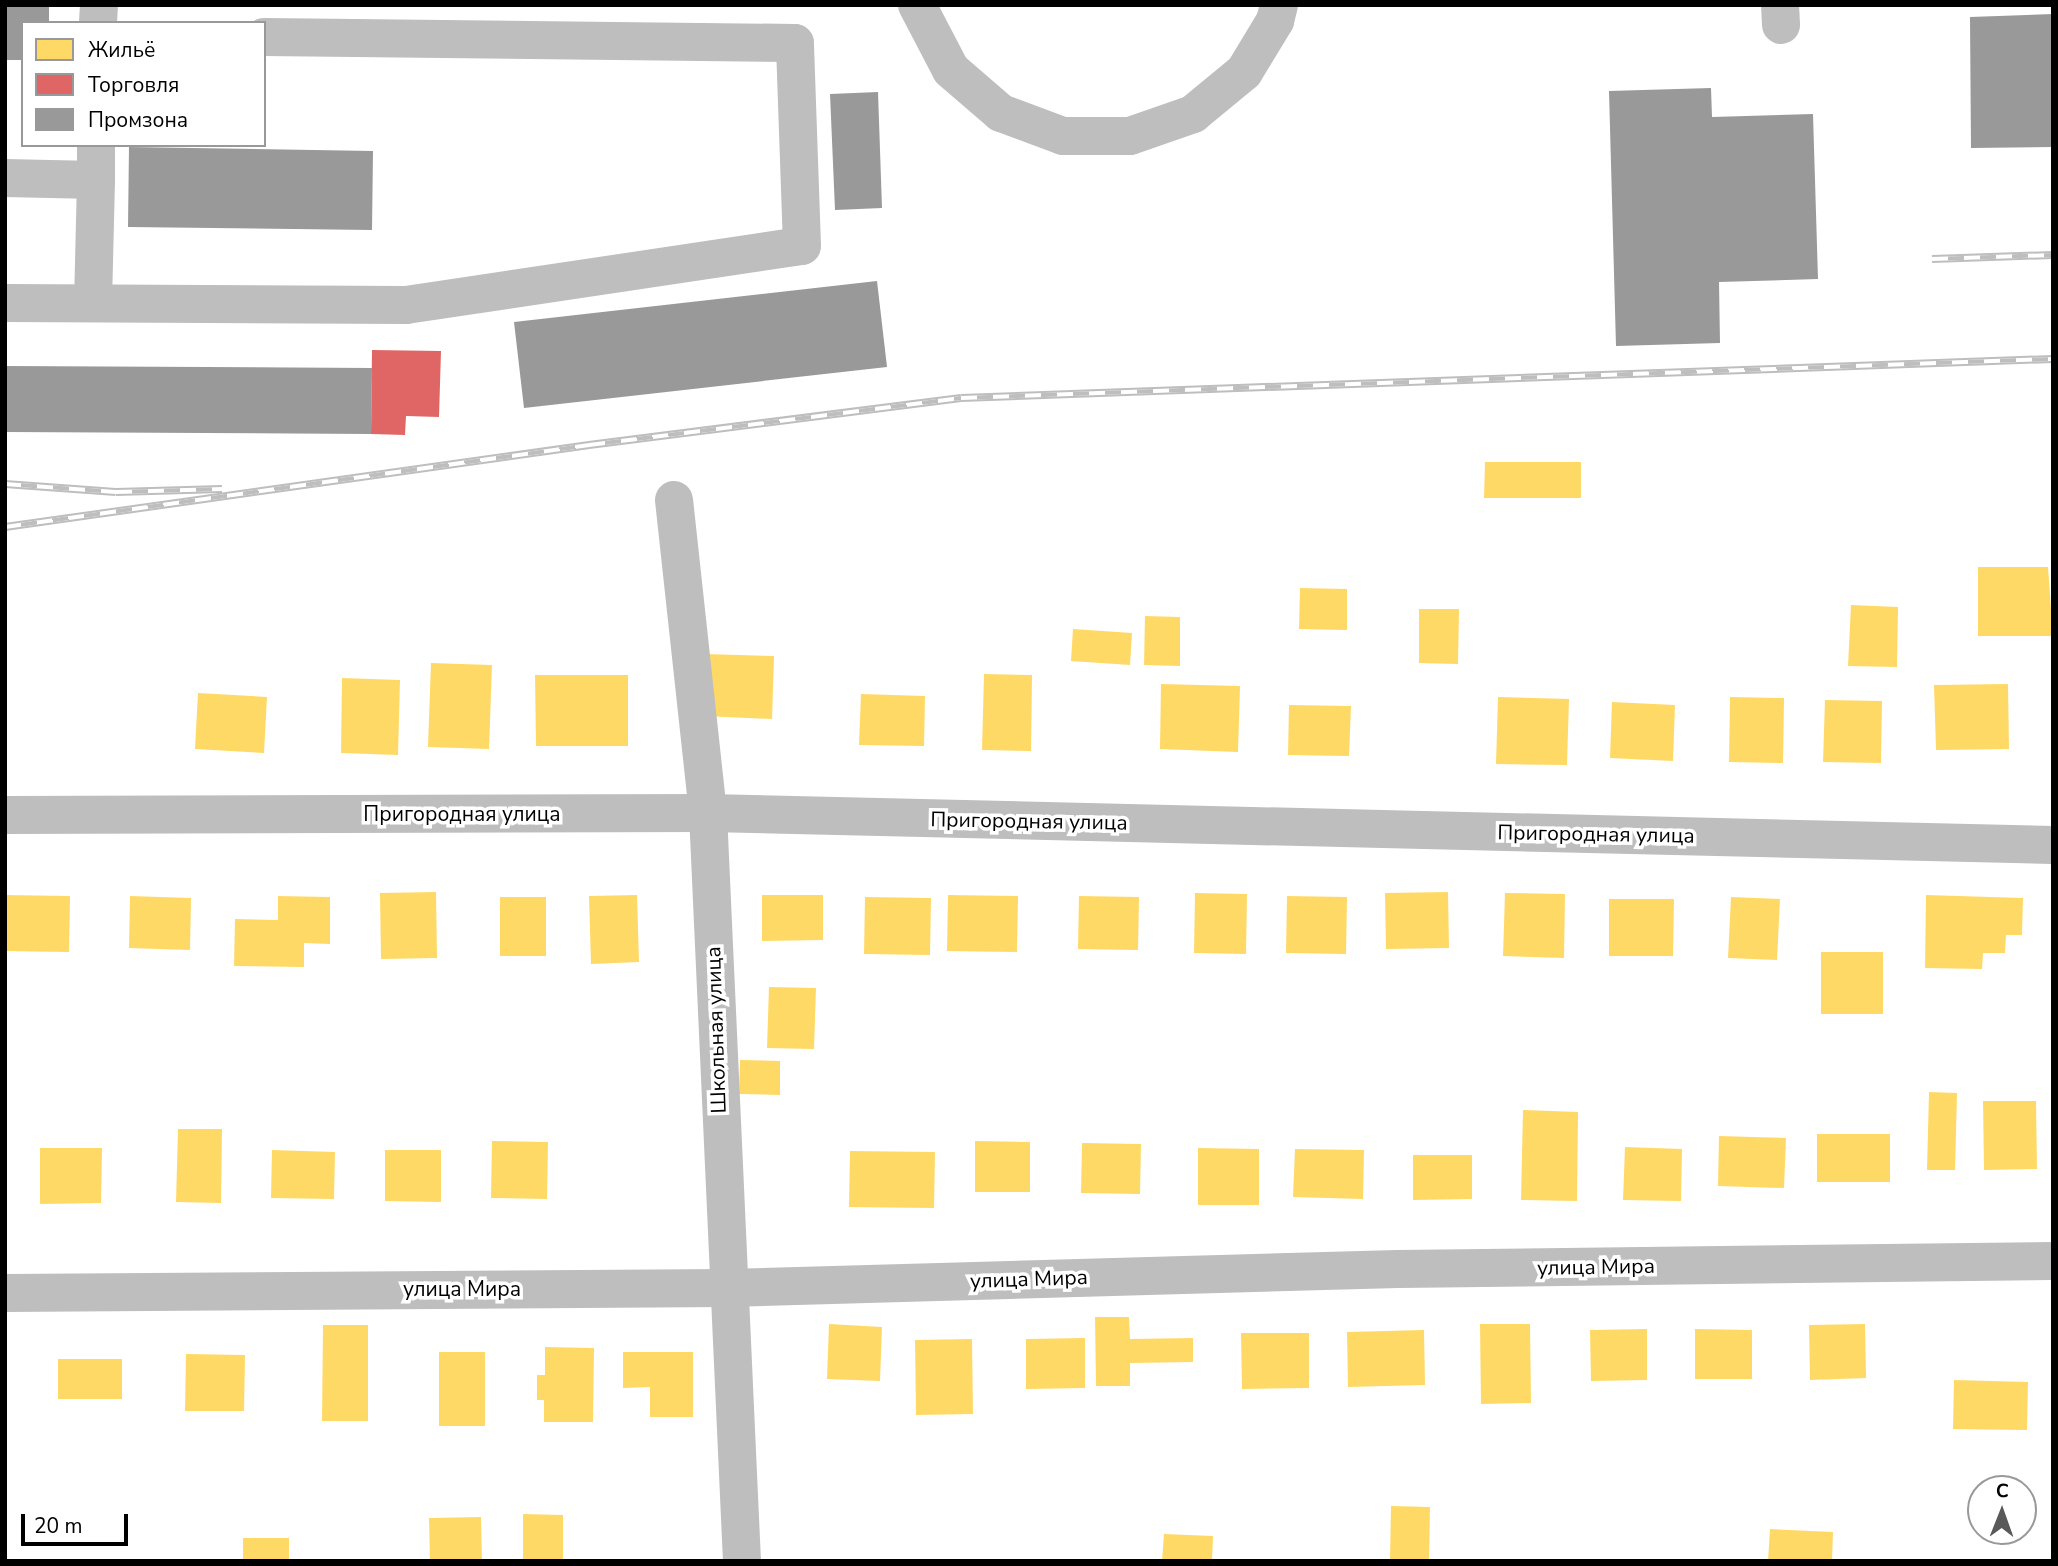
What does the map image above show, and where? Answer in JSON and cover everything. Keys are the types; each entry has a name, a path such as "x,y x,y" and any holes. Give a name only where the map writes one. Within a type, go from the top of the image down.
{"street":[{"path":"917,5 951,70 1001,113 1063,136 1130,136 1193,114 1244,72 1275,21 1279,5"},
{"path":"5,303 406,305 802,246 795,43 266,37"},
{"path":"5,178 96,163 93,303"},
{"name":"Школьная улица","path":"674,500 708,813 726,1288 742,1561"},
{"name":"Пригородная улица","path":"5,815 708,813 2053,845"},
{"name":"улица Мира","path":"5,1293 726,1288 1398,1269 2053,1261"}],"building: Жильё":[{"path":"1485,462 1581,462 1581,498 1484,498"},
{"path":"1978,567 2048,567 2053,636 1978,636"},
{"path":"1300,588 1347,589 1347,630 1299,629"},
{"path":"1851,605 1898,607 1897,667 1848,666"},
{"path":"1419,609 1459,609 1458,664 1419,663"},
{"path":"1145,616 1180,617 1180,666 1144,665"},
{"path":"1073,629 1132,633 1130,665 1071,661"},
{"path":"705,654 774,656 772,719 703,716"},
{"path":"431,663 492,665 489,749 428,747"},
{"path":"984,674 1032,675 1031,751 982,750"},
{"path":"535,675 628,675 628,746 536,746"},
{"path":"342,678 400,680 398,755 341,753"},
{"path":"1161,684 1240,686 1238,752 1160,749"},
{"path":"2008,684 2009,749 1936,750 1934,685"},
{"path":"198,693 267,697 264,753 195,749"},
{"path":"861,694 925,696 924,746 859,745"},
{"path":"1498,697 1569,699 1567,765 1496,764"},
{"path":"1730,697 1784,698 1783,763 1729,762"},
{"path":"1825,700 1882,701 1881,763 1823,762"},
{"path":"1612,702 1675,705 1673,761 1610,758"},
{"path":"1289,705 1351,706 1349,756 1288,755"},
{"path":"436,892 437,958 381,959 380,893"},
{"path":"1448,892 1449,948 1386,949 1385,893"},
{"path":"1195,893 1247,894 1246,954 1194,953"},
{"path":"1505,893 1565,894 1564,958 1503,956"},
{"path":"5,895 70,896 69,952 5,951"},
{"path":"637,895 639,962 591,964 589,896"},
{"path":"762,895 823,895 823,940 762,941"},
{"path":"948,895 1018,896 1017,952 947,951"},
{"path":"1926,895 2023,898 2022,935 2006,935 2005,953 1983,953 1982,969 1925,968"},
{"path":"130,896 191,898 190,950 129,948"},
{"path":"278,896 330,897 330,944 304,943 304,967 234,966 235,919 278,920"},
{"path":"1079,896 1139,897 1138,950 1078,949"},
{"path":"1287,896 1347,897 1346,954 1286,953"},
{"path":"500,897 546,897 546,956 500,956"},
{"path":"865,897 931,898 930,955 864,954"},
{"path":"1731,897 1780,899 1777,960 1728,958"},
{"path":"1609,899 1674,899 1673,956 1609,956"},
{"path":"1821,952 1883,952 1883,1014 1821,1014"},
{"path":"769,987 816,988 814,1049 767,1048"},
{"path":"740,1060 780,1061 780,1095 739,1094"},
{"path":"1929,1092 1957,1093 1955,1170 1927,1170"},
{"path":"1983,1101 2036,1101 2037,1169 1984,1170"},
{"path":"1523,1110 1578,1112 1577,1201 1521,1200"},
{"path":"178,1129 222,1129 221,1203 176,1202"},
{"path":"1817,1134 1890,1134 1890,1182 1817,1182"},
{"path":"1719,1136 1786,1138 1784,1188 1718,1186"},
{"path":"492,1141 548,1142 547,1199 491,1198"},
{"path":"975,1141 1030,1142 1030,1192 975,1192"},
{"path":"1082,1143 1141,1144 1140,1194 1081,1193"},
{"path":"1625,1147 1682,1149 1681,1201 1623,1200"},
{"path":"40,1148 102,1148 101,1203 40,1204"},
{"path":"1198,1148 1259,1149 1259,1205 1198,1205"},
{"path":"1295,1149 1364,1150 1363,1199 1293,1197"},
{"path":"272,1150 335,1152 334,1199 271,1198"},
{"path":"385,1150 441,1150 441,1202 385,1201"},
{"path":"850,1151 935,1152 934,1208 849,1207"},
{"path":"1413,1155 1472,1155 1472,1199 1413,1200"},
{"path":"1095,1317 1129,1317 1130,1339 1193,1338 1193,1362 1130,1363 1130,1386 1096,1386"},
{"path":"829,1324 882,1327 880,1381 827,1379"},
{"path":"1480,1324 1530,1324 1531,1403 1481,1404"},
{"path":"1865,1324 1866,1378 1810,1380 1809,1325"},
{"path":"323,1325 368,1325 368,1421 322,1421"},
{"path":"1647,1329 1647,1380 1591,1381 1590,1330"},
{"path":"1695,1329 1752,1330 1752,1379 1695,1379"},
{"path":"1424,1330 1425,1385 1348,1387 1347,1332"},
{"path":"1241,1333 1309,1333 1309,1388 1242,1389"},
{"path":"1085,1338 1085,1388 1026,1389 1026,1339"},
{"path":"972,1339 973,1414 916,1415 915,1340"},
{"path":"545,1347 594,1348 593,1422 544,1422 544,1400 537,1400 537,1375 545,1375"},
{"path":"439,1352 485,1352 485,1426 439,1426"},
{"path":"623,1352 693,1352 693,1417 650,1417 650,1387 623,1388"},
{"path":"186,1354 245,1355 244,1411 185,1411"},
{"path":"58,1359 122,1359 122,1399 58,1399"},
{"path":"1954,1380 2028,1382 2027,1430 1953,1429"},
{"path":"1391,1506 1430,1507 1429,1561 1390,1561"},
{"path":"523,1514 563,1515 563,1561 523,1561"},
{"path":"481,1517 482,1561 430,1561 429,1518"},
{"path":"1770,1529 1833,1532 1832,1561 1768,1561"},
{"path":"1164,1534 1213,1536 1212,1561 1162,1561"},
{"path":"243,1538 289,1538 289,1561 243,1561"}],"building: Торговля":[{"path":"372,350 441,351 439,417 406,416 405,435 371,434"}],"building: Промзона":[{"path":"5,5 49,5 49,21 21,21 21,60 5,60"},
{"path":"2053,14 2053,147 1971,148 1970,17"},
{"path":"1711,88 1712,117 1813,114 1818,279 1719,282 1720,343 1616,346 1609,91"},
{"path":"878,92 882,208 835,210 830,94"},
{"path":"129,147 373,151 372,230 128,227"},
{"path":"877,281 887,367 524,408 514,322"},
{"path":"5,366 372,368 371,434 5,432"}],"railway":[{"path":"1932,259 2053,255"},
{"path":"5,527 589,445 961,398 2053,359"},
{"path":"5,484 116,492 222,489"}]}
